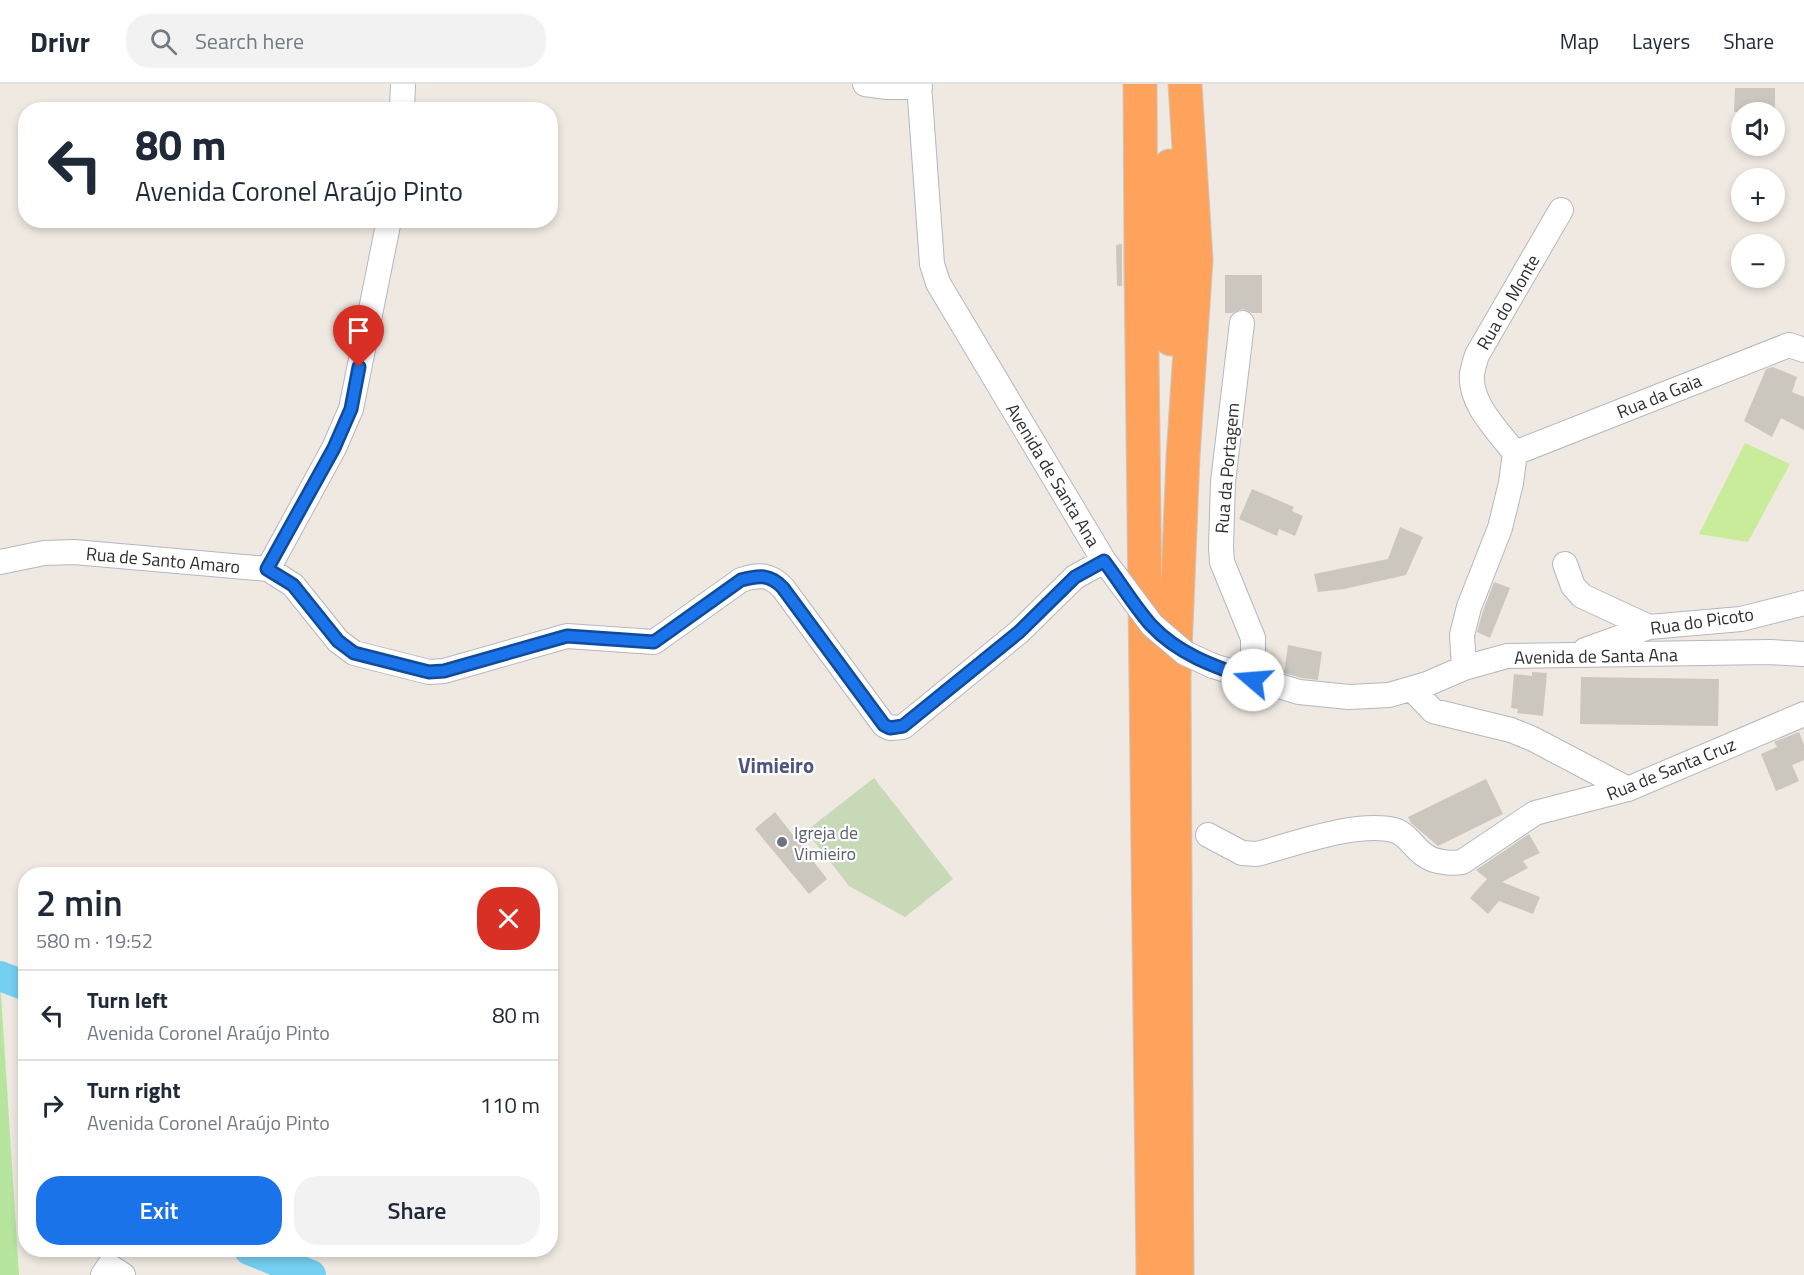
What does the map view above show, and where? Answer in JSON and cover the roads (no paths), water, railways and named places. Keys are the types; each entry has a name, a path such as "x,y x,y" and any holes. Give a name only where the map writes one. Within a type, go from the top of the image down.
{"highway":[{"path":"1140,84 1153,1275"},
{"path":"1143,461 1159,380 1154,89 1152,84"},
{"path":"1173,84 1169,89 1172,408 1183,457"},
{"path":"1177,1275 1174,678 1183,457 1196,260 1185,84"}],"street":[{"path":"402,102 403,84"},
{"path":"865,84 887,87 919,86"},
{"name":"Avenida de Santa Ana","path":"919,86 932,264 938,283 1109,567 1152,625 1185,653 1253,680 1299,692 1349,698 1389,695 1412,689 1464,668 1507,657 1769,652 1804,654"},
{"name":"Rua do Monte","path":"1515,453 1478,402 1472,376 1477,355 1561,210"},
{"path":"267,569 334,448 351,409 387,228"},
{"name":"Rua da Portagem","path":"1242,323 1223,482 1221,547 1222,562 1253,638 1253,680"},
{"name":"Rua da Gaia","path":"1515,453 1789,345 1804,350"},
{"path":"1464,668 1462,635 1469,607 1500,528 1511,483 1515,453"},
{"name":"Rua de Santo Amaro","path":"0,562 44,553 75,552 267,569 293,585 338,641 354,653 429,672 444,671 567,636 654,642 741,580 754,576 767,576 776,580 783,588 884,725 896,728 903,726 1019,632 1075,577 1109,567"},
{"path":"1565,564 1573,586 1582,596 1649,627"},
{"name":"Rua do Picoto","path":"1568,657 1649,627 1741,619 1804,603"},
{"path":"1412,689 1433,711 1489,723 1518,733 1628,789"},
{"name":"Rua de Santa Cruz","path":"1208,836 1242,853 1257,854 1354,829 1379,828 1402,834 1427,858 1458,863 1535,813 1628,789 1804,714"},
{"path":"103,1275 109,1266 123,1275"}],"waterway":[{"path":"0,976 18,983"},
{"path":"266,1257 311,1275"}],"place":[{"name":"Igreja de Vimieiro","path":"782,842"}],"district":[{"name":"Vimieiro","path":"776,765"}]}
